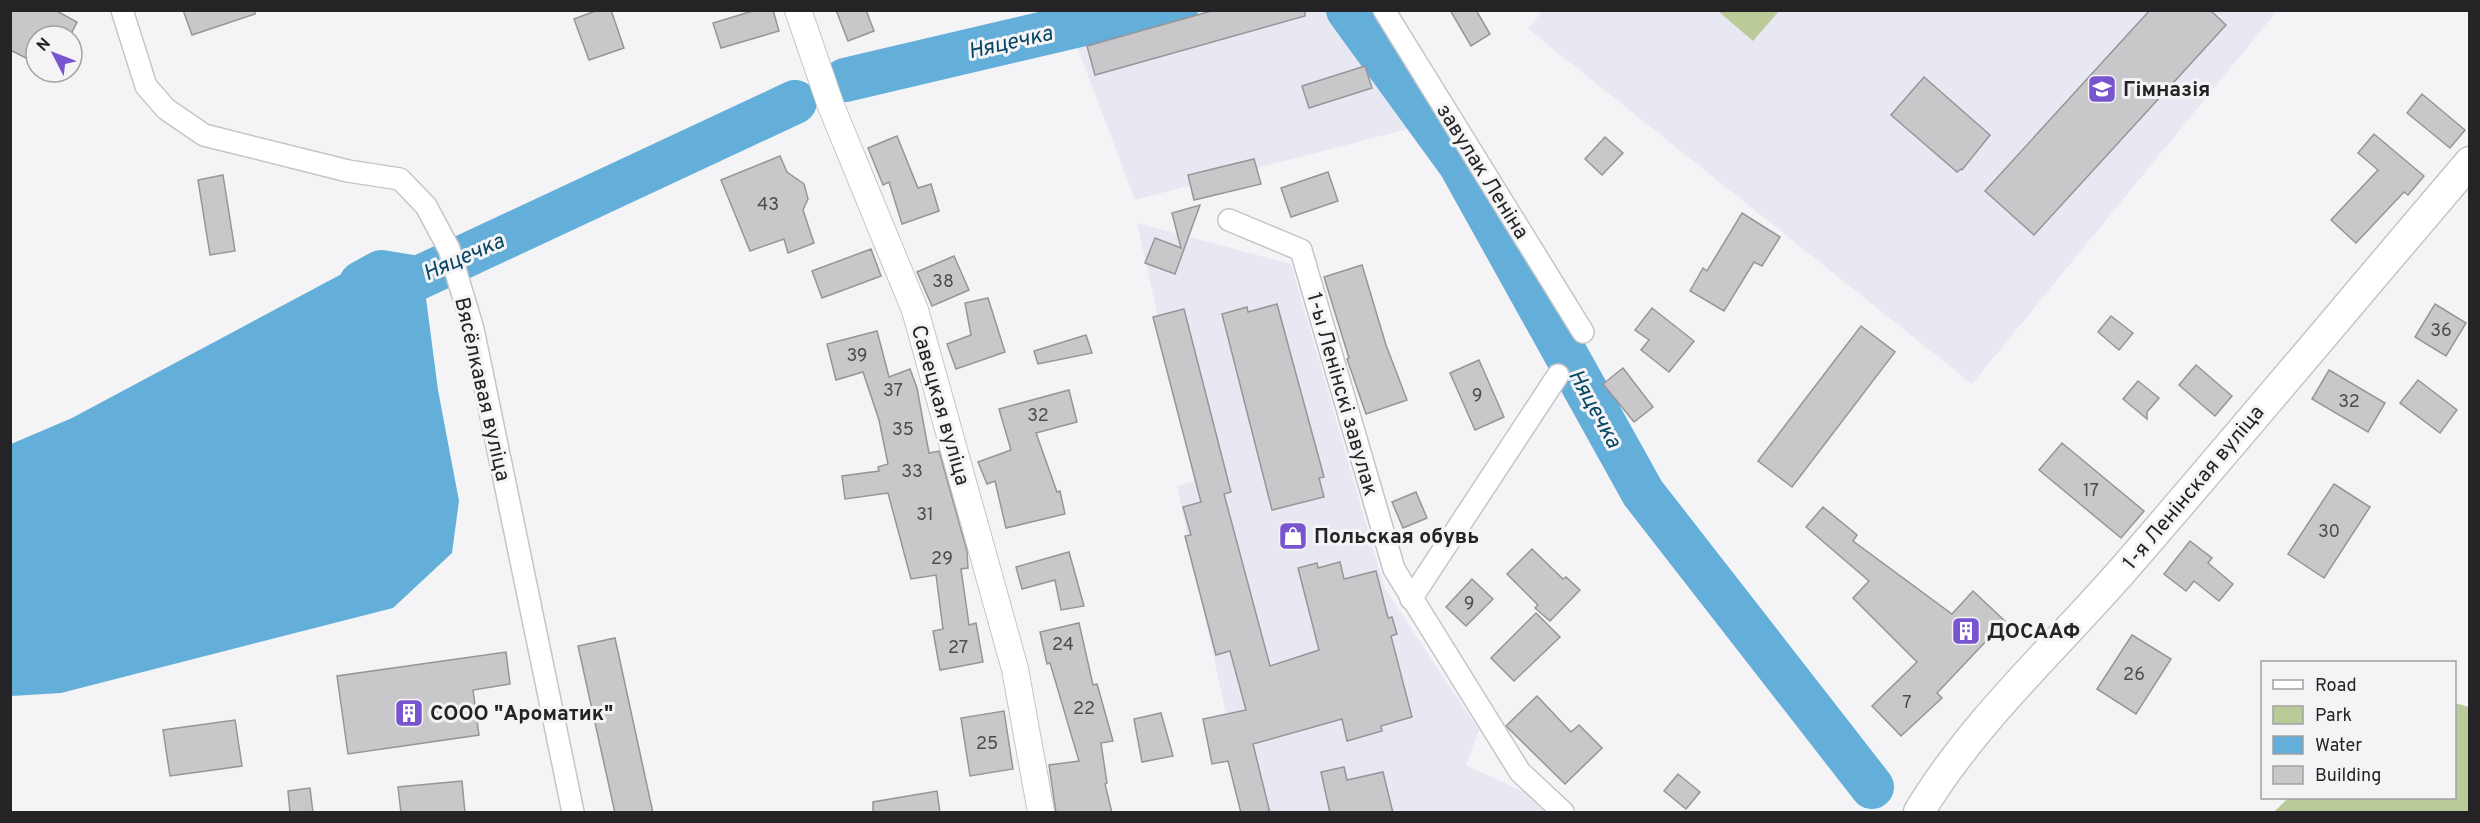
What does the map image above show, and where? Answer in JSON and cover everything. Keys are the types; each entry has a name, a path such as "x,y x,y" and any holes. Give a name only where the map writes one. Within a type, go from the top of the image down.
{"main road":[{"name":"1-я Ленінская вуліца","path":"1919,813 1953,762 1993,714 2123,569 2469,162"}],"street":[{"name":"Вясёлкавая вуліца","path":"122,10 146,87 166,109 204,135 348,171 400,179 426,206 449,249 473,329 573,813"},
{"name":"Савецкая вуліца","path":"798,10 831,106 915,310 1015,669 1041,813"},
{"name":"завулак Леніна","path":"1384,10 1583,332"},
{"name":"1-ы Ленінскі завулак","path":"1229,220 1301,250 1394,569 1520,772 1563,813"},
{"path":"1412,598 1558,375"}],"shaded area":[{"path":"1543,10 2277,11 1972,384 1528,29"},
{"path":"1111,11 1363,11 1427,124 1135,200 1076,44"},
{"path":"1137,223 1291,264 1385,589 1479,730 1466,765 1526,793 1547,812 1247,812 1177,486 1194,481"}],"green space":[{"path":"1718,11 1779,11 1753,41"},
{"path":"2456,703 2469,707 2469,812 2274,812 2287,799 2456,799"}],"water":[{"path":"381,253 424,283 438,390 459,501 452,553 393,608 61,693 11,696 11,444 72,418"}],"building":[{"path":"10,10 55,10 77,22 76,24 24,24 24,57 10,50"},
{"path":"183,10 255,10 255,14 192,35"},
{"path":"598,10 611,10 624,48 589,60 574,19"},
{"path":"756,10 773,10 779,31 721,48 713,23"},
{"path":"836,10 866,10 874,31 848,41"},
{"path":"1215,10 1305,10 1305,16 1095,75 1087,46"},
{"path":"1450,10 1476,10 1490,34 1471,46"},
{"path":"2150,10 2210,10 2226,25 2034,235 1985,191"},
{"path":"1365,66 1372,88 1309,108 1302,86"},
{"path":"1924,77 1990,135 1962,170 1957,172 1891,115"},
{"path":"2422,94 2465,130 2450,148 2407,113"},
{"path":"2374,134 2424,176 2408,195 2404,192 2356,243 2331,220 2378,170 2358,153"},
{"path":"897,136 918,188 931,184 939,211 902,224 889,182 883,185 868,148"},
{"path":"1605,137 1623,153 1602,175 1585,159"},
{"path":"780,156 787,172 804,184 808,199 803,210 814,243 788,253 784,239 750,251 721,180"},
{"path":"1254,159 1261,184 1194,200 1188,175"},
{"path":"1328,172 1338,201 1291,217 1281,188"},
{"path":"223,175 235,251 210,255 198,180"},
{"path":"1200,205 1175,274 1145,263 1155,238 1181,248 1172,213"},
{"path":"1742,213 1780,237 1762,266 1754,262 1724,311 1690,291 1703,268 1707,271"},
{"path":"871,249 881,276 822,298 812,271"},
{"path":"954,256 969,290 932,306 917,272"},
{"path":"1362,265 1386,345 1407,400 1366,414 1347,359 1349,358 1324,277"},
{"path":"988,298 1005,352 956,369 947,344 971,335 965,303"},
{"path":"1277,304 1324,477 1319,478 1324,497 1272,510 1222,314 1247,307 1248,312"},
{"path":"2435,304 2466,323 2446,356 2415,337"},
{"path":"1652,308 1694,341 1669,372 1641,350 1649,340 1635,330"},
{"path":"1184,309 1231,492 1224,494 1270,666 1319,650 1298,568 1317,563 1318,568 1340,562 1344,579 1376,571 1388,618 1392,617 1397,634 1391,636 1412,717 1381,726 1382,731 1347,741 1342,719 1253,744 1270,813 1241,813 1228,761 1212,764 1203,719 1246,710 1230,651 1216,655 1185,536 1191,535 1183,507 1201,502 1153,317"},
{"path":"2111,316 2133,333 2119,350 2098,332"},
{"path":"1861,326 1895,352 1792,487 1758,461"},
{"path":"877,331 889,377 910,369 917,388 929,453 939,451 967,551 968,568 961,569 969,625 976,623 983,662 940,670 933,631 943,629 936,575 911,579 888,493 845,499 842,476 879,471 878,467 888,464 879,420 863,372 836,380 827,344"},
{"path":"1086,335 1092,353 1038,364 1034,351"},
{"path":"1479,360 1504,417 1475,430 1450,373"},
{"path":"2196,365 2232,396 2215,416 2179,385"},
{"path":"1623,368 1653,407 1634,422 1603,384"},
{"path":"2329,370 2385,403 2368,432 2312,399"},
{"path":"2418,380 2457,410 2440,433 2400,403"},
{"path":"2138,381 2159,398 2147,412 2147,419 2123,399"},
{"path":"1069,390 1077,422 1036,433 1057,492 1060,491 1065,514 1006,528 995,481 987,484 978,462 1011,450 999,409"},
{"path":"2062,443 2144,511 2121,538 2039,470"},
{"path":"2334,484 2370,507 2324,578 2288,554"},
{"path":"1416,492 1427,518 1403,528 1392,502"},
{"path":"1823,507 1857,535 1853,541 1952,614 1973,591 2005,621 1937,693 1942,698 1901,736 1872,706 1917,662 1853,598 1869,581 1806,527"},
{"path":"2190,541 2212,558 2208,563 2233,584 2219,601 2194,581 2186,591 2164,574"},
{"path":"1532,549 1563,579 1566,577 1580,590 1550,621 1535,608 1538,605 1507,574"},
{"path":"1069,552 1084,606 1061,610 1055,580 1022,589 1016,567"},
{"path":"1472,579 1493,599 1466,626 1446,607"},
{"path":"1536,613 1560,637 1514,681 1491,658"},
{"path":"1079,623 1093,685 1097,684 1113,741 1101,743 1107,783 1105,784 1112,813 1056,813 1049,765 1079,761 1050,663 1047,664 1040,632"},
{"path":"2132,635 2171,659 2136,714 2097,689"},
{"path":"615,638 653,813 615,813 578,646"},
{"name":"СООО \"Ароматик\"","path":"506,652 510,684 473,690 479,735 348,754 337,676"},
{"path":"1537,696 1571,732 1579,725 1602,748 1565,784 1506,726"},
{"path":"1004,711 1013,769 970,776 961,718"},
{"path":"1161,713 1173,756 1142,762 1134,719"},
{"path":"235,720 242,766 170,776 163,730"},
{"path":"1344,767 1347,780 1383,772 1393,813 1330,813 1321,772"},
{"path":"1678,774 1700,792 1686,809 1664,791"},
{"path":"462,781 465,813 401,813 398,787"},
{"path":"310,788 313,813 290,813 288,791"},
{"path":"937,791 940,813 873,813 873,802"}],"waterway":[{"path":"1083,10 1088,23"},
{"name":"Няцечка","path":"845,80 1088,23 1141,22 1176,10"},
{"name":"Няцечка","path":"1348,10 1460,164 1643,493 1872,787"},
{"name":"Няцечка","path":"361,283 381,272 418,278 795,102"}],"place":[{"name":"Гімназія","path":"2102,89"},
{"name":"Польская обувь","path":"1293,536"},
{"name":"ДОСААФ","path":"1966,631"},
{"name":"СООО \"Ароматик\"","path":"409,713"}]}
